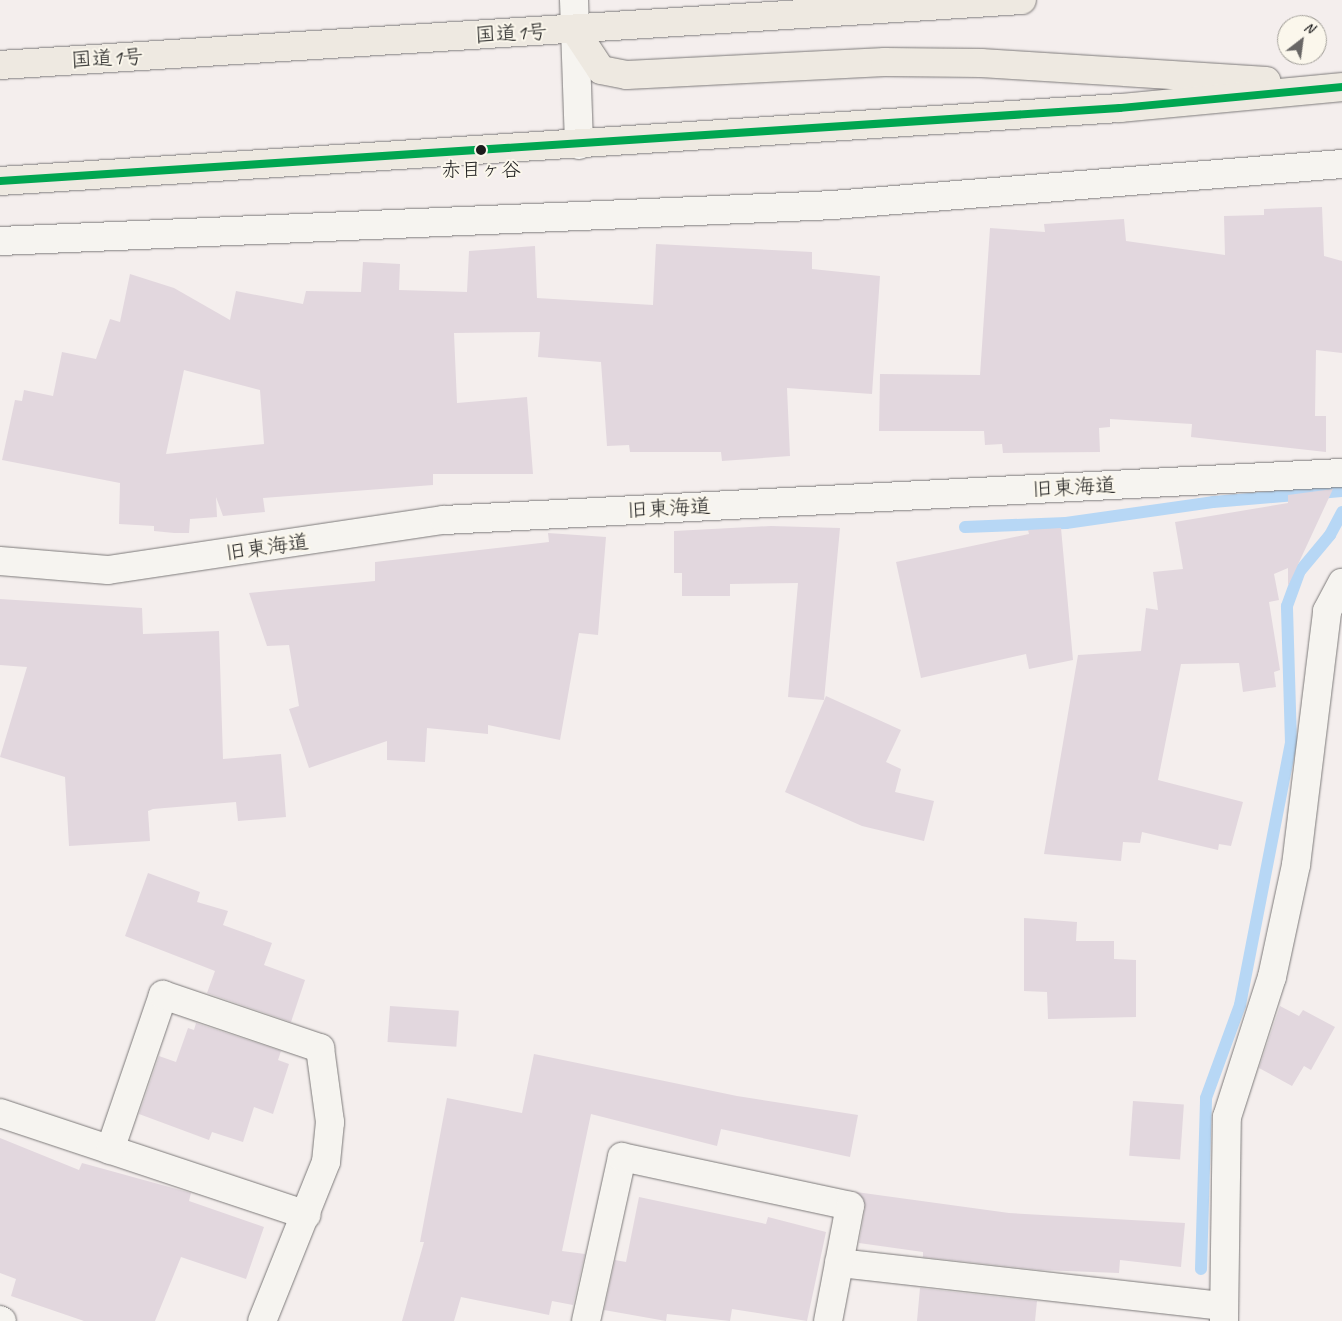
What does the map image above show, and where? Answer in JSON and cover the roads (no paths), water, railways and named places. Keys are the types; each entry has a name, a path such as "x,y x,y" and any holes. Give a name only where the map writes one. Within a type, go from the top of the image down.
{"highway":[{"name":"国道1号","path":"0,65 574,30 1022,0"},
{"path":"574,30 601,70 627,75 808,63 981,63 1342,86"},
{"path":"0,180 286,159 579,145 1120,108 1342,86"}],"street":[{"path":"574,0 579,145"},
{"path":"0,242 833,205 1342,164"},
{"name":"旧東海道","path":"0,561 108,570 444,520 1342,473"},
{"path":"839,1263 1223,1314 1227,1117 1272,977 1296,865 1327,611 1342,583"},
{"path":"110,1150 163,995 320,1048 330,1122 326,1162 262,1321"},
{"path":"0,1113 306,1215"},
{"path":"586,1321 622,1157 850,1206 828,1321"}],"waterway":[{"path":"965,527 1066,523 1213,502 1342,491"},
{"path":"1201,1269 1206,1098 1240,1005 1291,743 1287,606 1300,571 1330,535 1342,512"}],"place":[{"name":"赤目ヶ谷","path":"481,150"}]}
